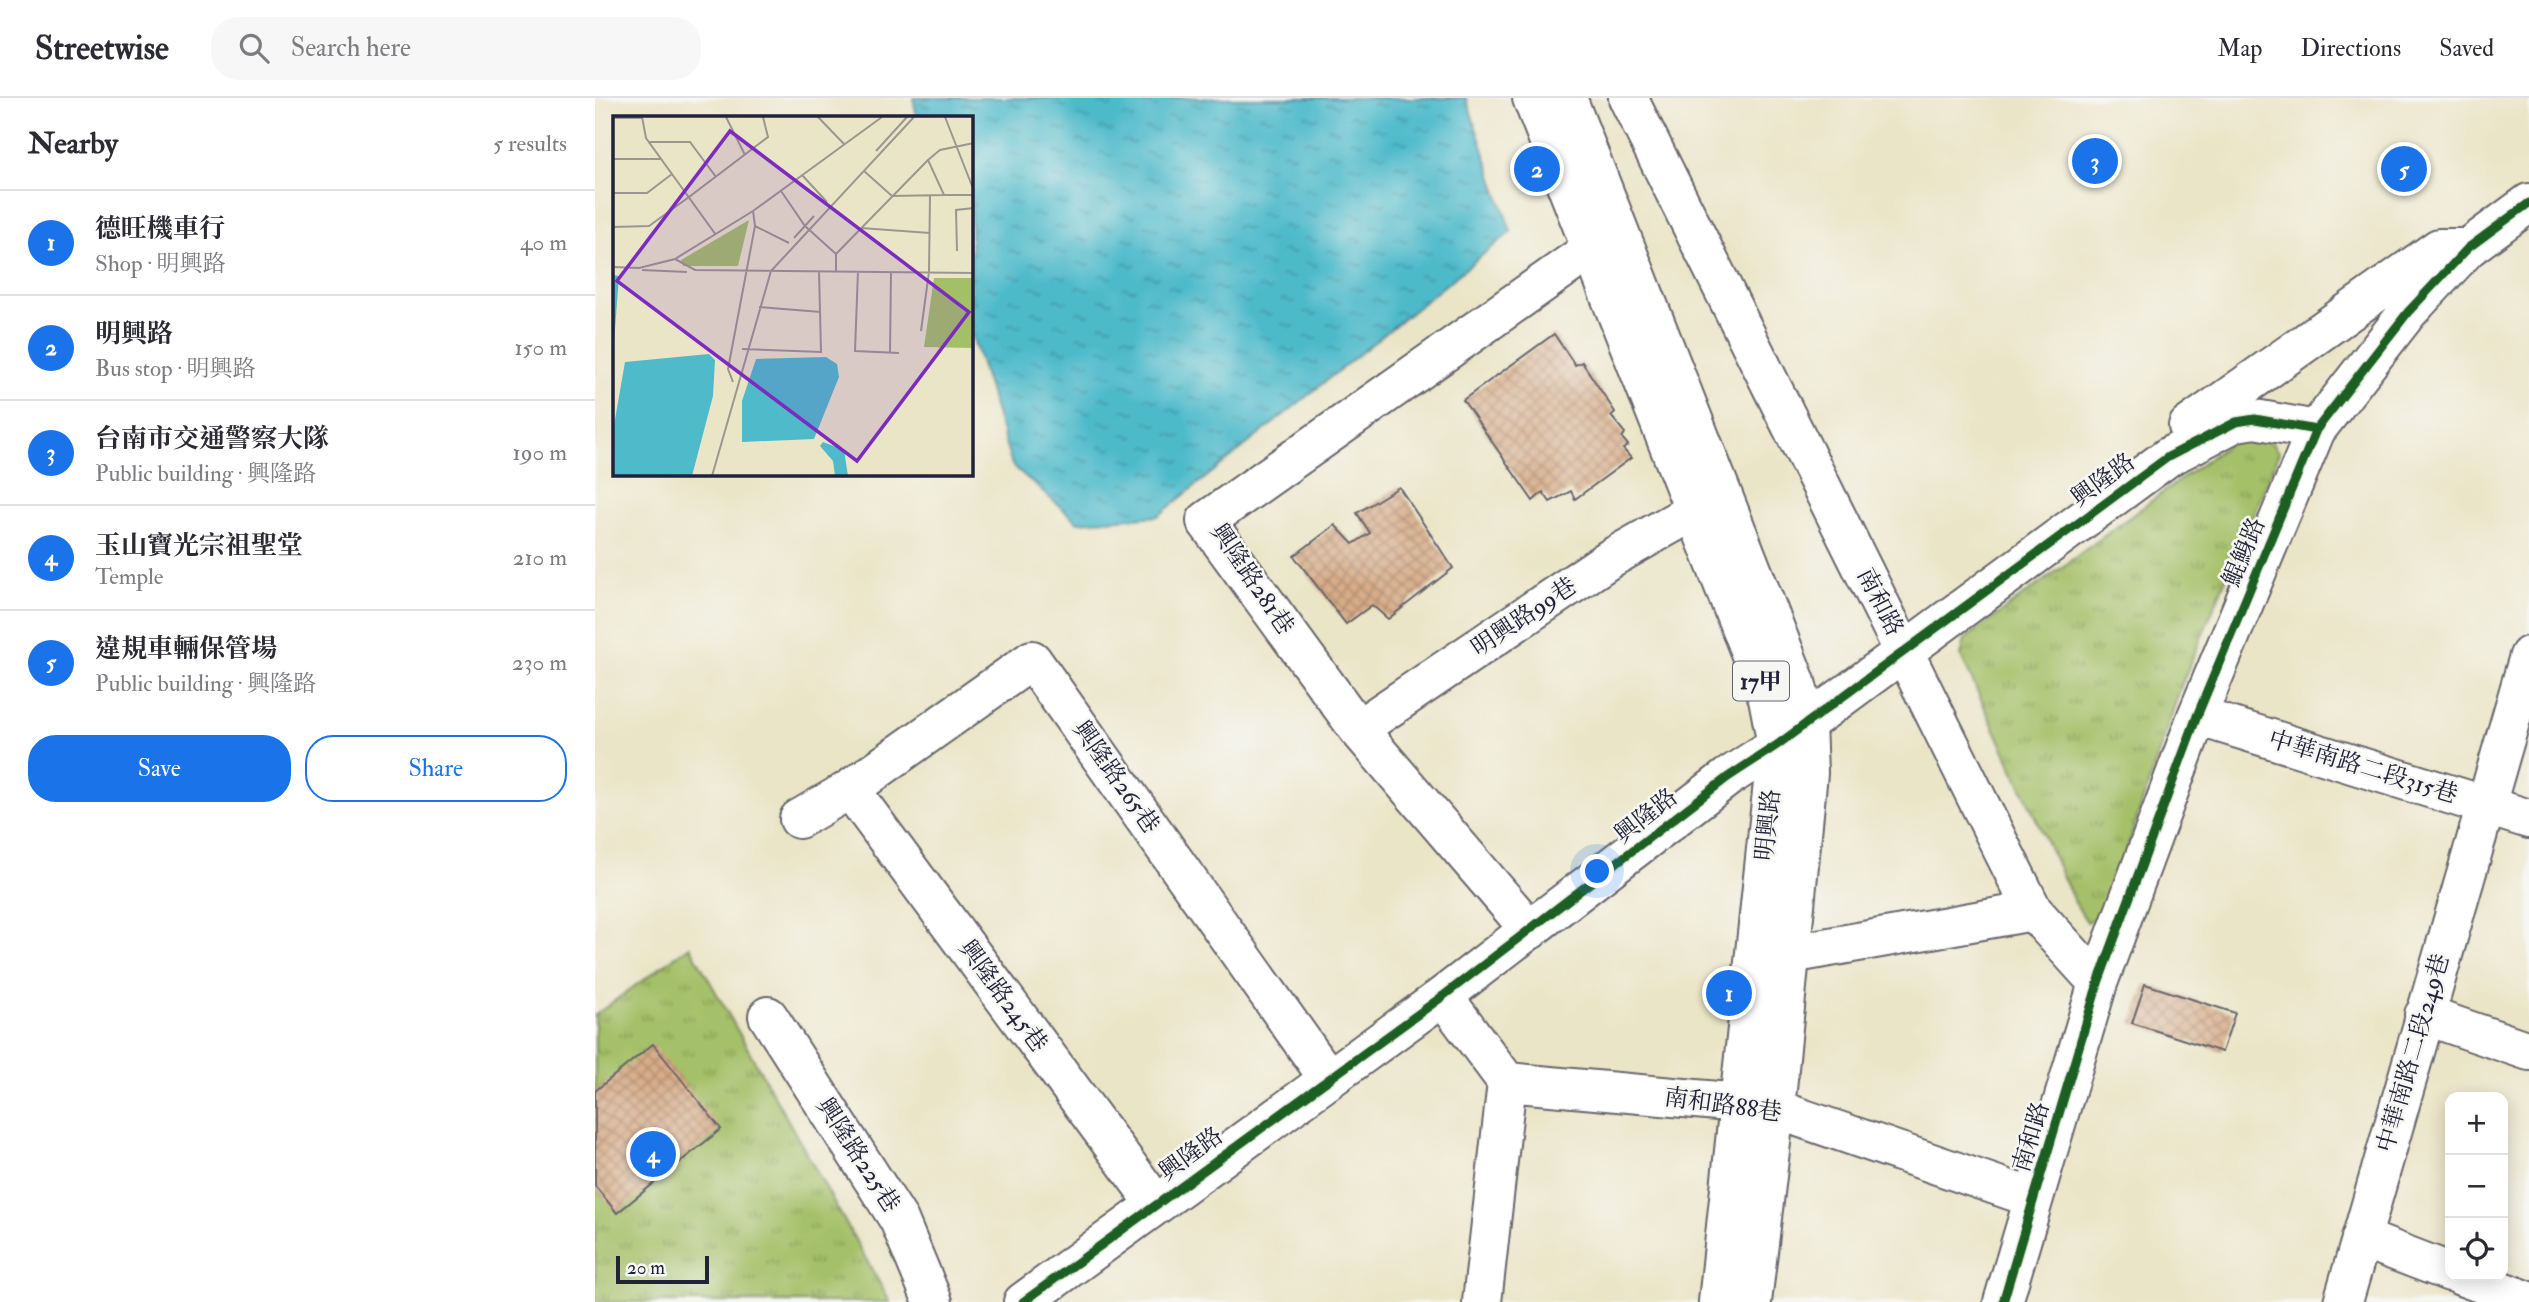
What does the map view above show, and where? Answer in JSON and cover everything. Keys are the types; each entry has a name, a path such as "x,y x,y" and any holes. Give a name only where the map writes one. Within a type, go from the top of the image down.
{"street":[{"name":"明興路","path":"1531,98 1604,238 1796,682 1757,1106 1752,1302"},
{"name":"明興路","path":"1567,98 1604,238 1695,511 1768,698 1791,734 1808,773 1790,954 1718,1302"},
{"name":"南和路","path":"1628,98 2032,911 2098,983 2003,1302"},
{"name":"鯤鯓路","path":"2098,983 2197,716 2316,430 2408,312 2468,248 2529,203"},
{"name":"興隆路281巷","path":"1529,930 1358,729 1206,521 1604,238"},
{"name":"興隆路","path":"2168,457 2173,440 2185,429 2438,248 2468,248"},
{"name":"興隆路","path":"1023,1302 1443,996 1728,777 1791,734 2168,457 2246,421 2276,421 2316,430"},
{"name":"明興路99巷","path":"1358,729 1611,558 1695,511"},
{"name":"中華南路二段249巷","path":"2343,1302 2529,656"},
{"name":"興隆路265巷","path":"850,789 1032,660 1328,1078"},
{"name":"中華南路二段315巷","path":"2197,716 2529,819"},
{"path":"799,819 850,789"},
{"name":"興隆路245巷","path":"850,789 1156,1204"},
{"path":"1790,954 2032,911"},
{"path":"1443,996 1507,1082 1482,1302"},
{"path":"2424,1015 2529,1051"},
{"name":"興隆路225巷","path":"768,1016 899,1220 933,1302"},
{"name":"南和路88巷","path":"1507,1082 1757,1106 2033,1198"},
{"path":"2361,1238 2445,1270"},
{"path":"2475,1281 2529,1301"}],"green space":[{"path":"2250,428 2267,437 2279,453 2182,683 2116,882 2097,917 2087,922 2074,901 1961,656 1965,639"},
{"path":"690,946 890,1302 595,1302 595,1015"}],"water":[{"path":"913,98 1466,98 1511,232 1158,516 1078,522 1012,465 973,338 973,116 917,116"}],"building":[{"path":"1554,334 1575,365 1582,362 1615,412 1611,416 1625,433 1622,438 1628,445 1623,449 1631,458 1575,499 1571,491 1550,502 1543,492 1533,501 1463,400"},
{"path":"1399,487 1453,568 1388,619 1372,605 1346,624 1294,556 1335,525 1353,544 1370,533 1357,513"},
{"path":"2145,984 2235,1013 2222,1052 2132,1023"},
{"path":"653,1044 721,1129 617,1213 595,1186 595,1091"}],"cycle path":[{"path":"2003,1302 2098,983 2197,716 2316,430 2408,312 2468,248 2529,203"},
{"path":"1023,1302 1443,996 1728,777 1777,745 2168,457 2236,422 2255,419 2316,430"}],"place":[{"name":"台南市交通警察大隊","path":"2095,161"},
{"name":"明興路","path":"1537,169"},
{"name":"違規車輛保管場","path":"2404,169"},
{"name":"德旺機車行","path":"1729,993"},
{"name":"玉山寶光宗祖聖堂","path":"653,1154"}]}
